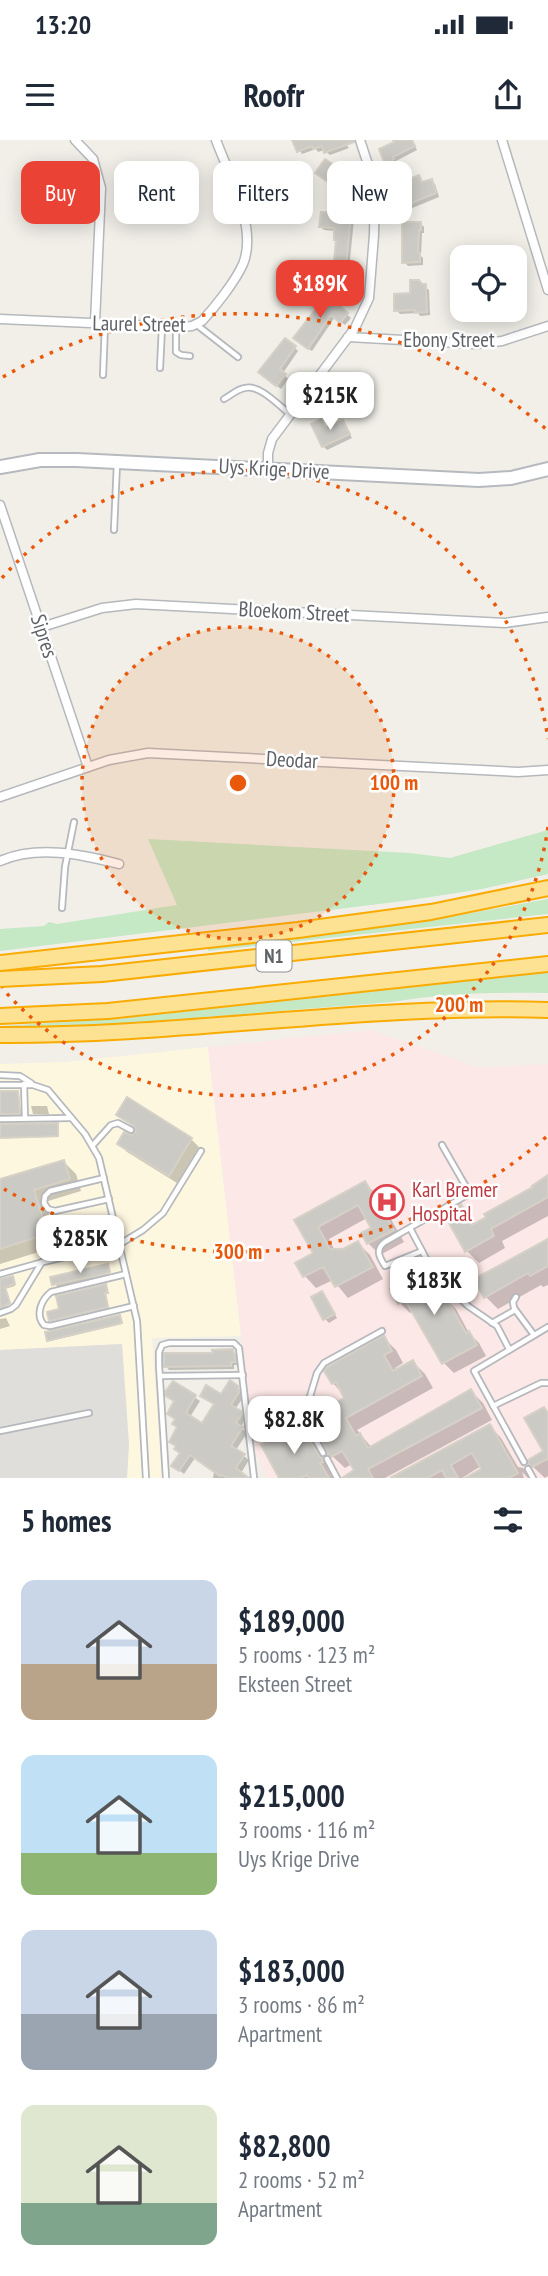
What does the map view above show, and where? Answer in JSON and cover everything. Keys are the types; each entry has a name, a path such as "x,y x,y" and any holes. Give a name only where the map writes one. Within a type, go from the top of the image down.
{"highway":[{"path":"0,963 431,912 548,888"},
{"name":"N1","path":"0,979 102,974 548,925"},
{"name":"N1","path":"0,1016 121,1010 548,964"},
{"path":"0,1035 132,1032 427,1011 548,1010"}],"street":[{"path":"75,140 93,159 101,188 100,323"},
{"name":"Laurel Street","path":"0,319 176,327 197,324 208,315 243,265 248,237 245,218 216,140"},
{"path":"268,469 270,443 348,337 365,309 371,286 373,261 374,186 360,140"},
{"path":"502,140 548,290"},
{"name":"Ebony Street","path":"348,337 476,344 502,341 548,326"},
{"name":"Uys Krige Drive","path":"0,467 55,459 479,480 511,478 548,469"},
{"name":"Sipres","path":"0,505 88,767"},
{"name":"Bloekom Street","path":"42,627 102,608 136,604 505,624 548,617"},
{"name":"Deodar","path":"0,797 128,756 169,753 518,772 548,770"},
{"path":"0,861 19,854 67,853 118,864"}],"lane":[{"path":"100,323 103,375"},
{"path":"197,324 238,357"},
{"path":"160,368 162,326"},
{"path":"176,327 176,352 190,356"},
{"path":"223,399 250,387 263,393 290,414"},
{"path":"114,530 117,462"},
{"path":"62,908 67,853 74,822"},
{"path":"0,1075 20,1076 48,1090 93,1146 104,1178 134,1306 139,1345 146,1478"},
{"path":"24,1084 25,1118"},
{"path":"0,1085 33,1084"},
{"path":"0,1119 71,1118"},
{"path":"93,1146 111,1125 118,1123 131,1130"},
{"path":"422,1251 385,1266 379,1250 382,1244 468,1193 442,1145"},
{"path":"0,1274 120,1244 150,1226 160,1217 201,1151"},
{"path":"104,1178 50,1191 45,1196 44,1203 48,1209 55,1211 109,1199"},
{"path":"410,1228 430,1266 452,1293 497,1326 509,1349"},
{"path":"0,1313 16,1305 43,1262"},
{"path":"126,1273 51,1292 44,1299 40,1319 44,1325 50,1326 134,1306"},
{"path":"516,1297 513,1302 515,1310 534,1335"},
{"path":"492,1323 515,1310"},
{"path":"524,1462 474,1371 548,1327"},
{"path":"323,1454 310,1430 305,1413 317,1373 324,1363 382,1331"},
{"path":"166,1478 159,1358 162,1345 187,1342 234,1343 239,1348 254,1478"},
{"path":"159,1376 243,1375"},
{"path":"493,1406 541,1383 548,1383"},
{"path":"0,1431 89,1413"},
{"path":"327,1460 337,1478"},
{"path":"528,1469 533,1478"}],"shaded area":[{"name":"Karl Bremer Hospital","path":"371,1030 478,1067 548,1064 548,1478 268,1478 255,1452 208,1047"},
{"path":"208,1047 241,1336 152,1338 162,1478 127,1478 129,1444 122,1344 0,1350 0,1064 66,1062"},
{"path":"122,1344 129,1444 127,1478 0,1478 0,1350"}],"green space":[{"path":"548,830 548,874 482,889 0,951 0,929 44,926 49,922 57,924 177,905 148,839 410,853 450,858"},
{"path":"548,899 548,914 208,951 208,947 460,915"},
{"path":"548,972 548,993 450,995 106,1025 0,1028 116,1019"}],"building":[{"path":"292,140 354,142 324,153 322,146 313,149 312,146 297,152"},
{"path":"393,140 412,140 415,146 390,161 384,161 379,149 394,142"},
{"path":"325,159 328,161 327,181 315,173"},
{"path":"419,175 422,182 432,179 436,193 412,203 412,178"},
{"path":"321,212 327,212 327,224 350,224 344,288 321,287 322,273 333,273 336,240 334,228 319,227"},
{"path":"421,222 418,252 420,262 402,263 402,224"},
{"path":"410,280 419,280 426,284 427,312 394,311 394,294 410,293"},
{"path":"325,292 348,313 340,323 331,315 308,349 293,338 319,305 316,302"},
{"path":"285,338 296,346 280,369 286,374 276,386 258,372"},
{"path":"321,419 325,428 343,420 350,434 322,447 311,424"},
{"path":"0,1091 18,1091 20,1114 0,1114"},
{"path":"127,1097 192,1138 169,1176 117,1144 124,1132 132,1135 136,1131 134,1126 116,1115"},
{"path":"58,1123 58,1136 0,1138 0,1124"},
{"path":"64,1160 70,1179 34,1190 42,1216 39,1217 44,1235 0,1249 0,1179"},
{"path":"548,1175 548,1197 491,1229 494,1236 465,1252 444,1214 461,1204 472,1225 486,1217 484,1214 533,1187"},
{"path":"365,1181 394,1230 367,1244 361,1233 371,1228 358,1205 318,1227 330,1249 343,1249 358,1241 373,1267 335,1287 323,1267 303,1277 295,1263 313,1253 294,1220"},
{"path":"548,1239 548,1266 530,1276 528,1273 484,1298 474,1279"},
{"path":"410,1261 416,1274 419,1272 428,1288 421,1291 430,1306 446,1297 466,1333 469,1331 477,1345 442,1364 405,1300 398,1304 390,1289 407,1279 400,1266"},
{"path":"108,1264 110,1272 52,1285 50,1277"},
{"path":"13,1276 15,1284 5,1287 10,1303 0,1308 0,1279"},
{"path":"106,1284 108,1307 49,1321 47,1312 59,1309 56,1296"},
{"path":"322,1291 335,1314 323,1320 311,1297"},
{"path":"120,1315 122,1323 47,1341 45,1332"},
{"path":"384,1335 392,1351 384,1355 393,1371 413,1360 422,1376 346,1418 356,1436 360,1433 368,1448 471,1389 482,1408 368,1469 373,1478 342,1478 354,1470 342,1451 331,1457 328,1454 314,1428 319,1425 314,1415 344,1398 336,1382 332,1384 324,1371"},
{"path":"233,1349 236,1362 231,1362 231,1366 164,1367 164,1353 213,1353 212,1350"},
{"path":"230,1380 238,1386 239,1392 231,1405 241,1411 236,1423 243,1427 231,1446 245,1454 236,1468 249,1478 220,1476 190,1455 179,1471 171,1466 180,1453 174,1449 176,1446 169,1442 177,1427 172,1424 175,1419 167,1414 174,1401 166,1396 165,1392 173,1381 196,1395 186,1413 202,1423 214,1404 200,1396 206,1385 221,1394"},
{"path":"544,1407 548,1413 548,1460 532,1467 528,1460 543,1451 524,1418"},
{"path":"299,1424 322,1458 323,1462 320,1463 329,1478 309,1478 307,1475 301,1478 279,1478 261,1445"},
{"path":"490,1424 518,1473 509,1478 465,1478 481,1469 472,1453 451,1465 458,1478 446,1478 442,1470 428,1478 390,1478"}],"place":[{"name":"Karl Bremer Hospital","path":"387,1202"}]}
